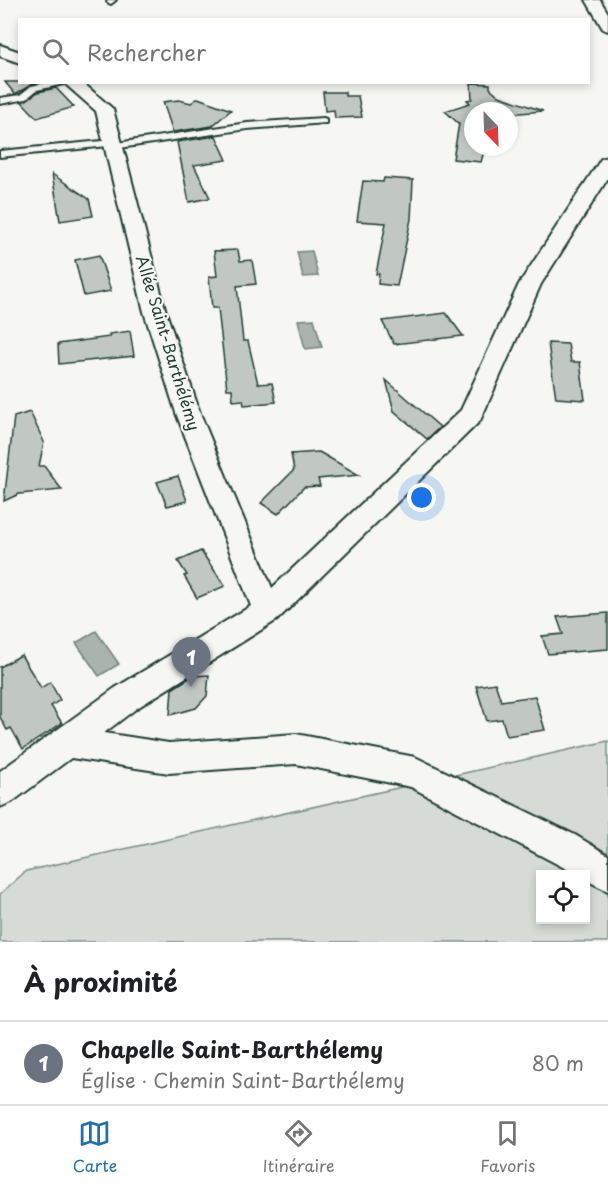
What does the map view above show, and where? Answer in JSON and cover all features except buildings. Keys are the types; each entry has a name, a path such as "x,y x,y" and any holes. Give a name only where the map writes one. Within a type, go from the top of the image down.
{"street":[{"path":"594,0 608,26"},
{"name":"Allée Saint-Barthélémy","path":"73,84 104,109 156,312 188,413 267,610"},
{"path":"0,791 126,699 267,610 471,415 530,284 608,163"},
{"path":"66,742 169,758 296,749 415,772 563,847 608,874"}],"lane":[{"path":"0,101 23,97 34,88 58,84"},
{"path":"0,154 113,144 247,126 323,121"}],"shaded area":[{"path":"312,251 318,276 303,277 297,252"},
{"path":"314,319 322,347 305,349 298,320"},
{"path":"96,631 119,664 99,676 76,643"},
{"path":"608,741 608,942 0,942 0,894 26,871"}],"place":[{"name":"Chapelle Saint-Barthélemy","path":"191,687"}]}
